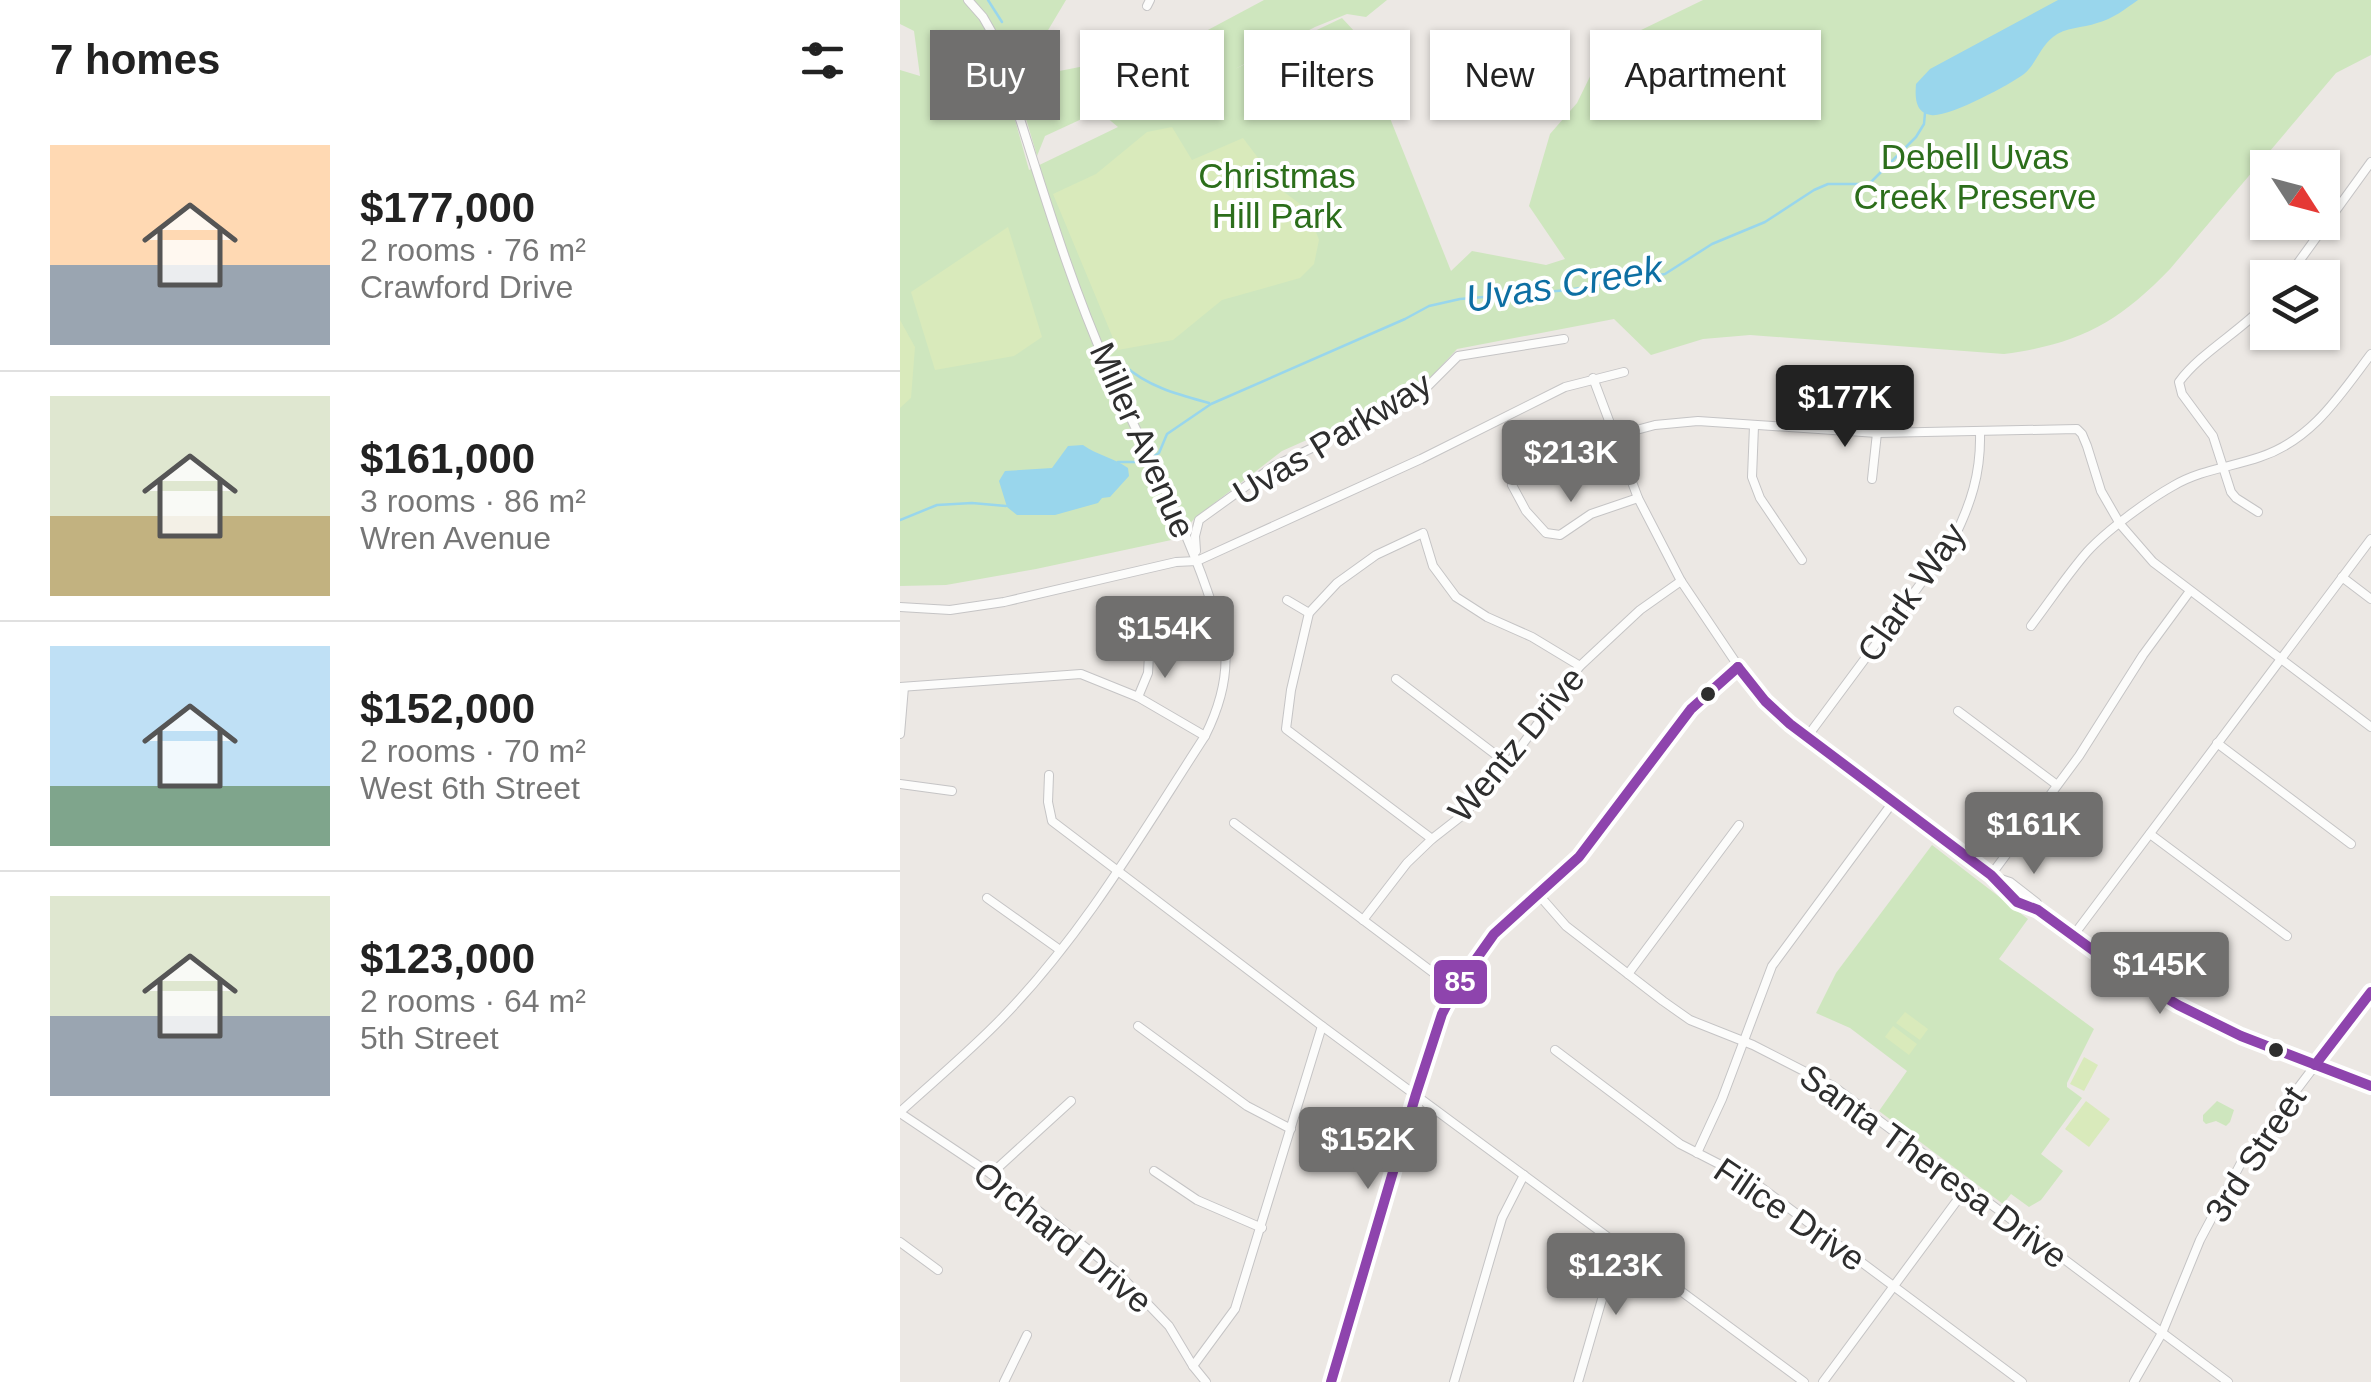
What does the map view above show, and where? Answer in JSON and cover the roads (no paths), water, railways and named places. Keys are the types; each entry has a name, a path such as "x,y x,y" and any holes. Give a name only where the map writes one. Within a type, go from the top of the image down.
{"street":[{"name":"Miller Avenue","path":"900,1113 1003,1018 1060,950 1118,870 1215,716 1221,694 1224,648 1197,560 1108,369 1070,269 991,30 968,0"},
{"path":"2300,260 2371,162"},
{"path":"2250,320 2188,370 2179,382 2182,394 2213,436 2231,492 2258,512"},
{"name":"Uvas Parkway","path":"1197,560 1195,536 1199,520 1274,466 1424,390 1458,356 1564,339"},
{"path":"2031,626 2088,551 2120,524 2187,478 2276,451 2306,432 2327,412 2371,354"},
{"path":"900,607 950,610 1004,602 1197,560 1421,459 1566,386 1624,372"},
{"path":"1593,378 1638,498 1681,582 1765,702 1807,738 1991,875 2028,910 2038,910 2128,976 2199,1017 2371,1086"},
{"path":"1614,436 1698,421 1877,433 2077,429 2087,446 2101,491 2120,524 2153,562 2371,727"},
{"path":"1754,426 1752,476 1760,498 1802,560"},
{"path":"1872,479 1877,433"},
{"name":"Clark Way","path":"1807,738 1953,540 1978,479 1980,433"},
{"path":"1512,485 1526,511 1546,534 1560,535 1592,514 1638,498"},
{"path":"1432,839 1286,729 1308,613 1337,583 1376,555 1423,533 1432,566 1456,597 1580,666"},
{"path":"2072,936 2371,538"},
{"path":"2342,577 2371,599"},
{"name":"Wentz Drive","path":"1364,920 1407,863 1464,814 1508,764 1580,666 1640,610 1681,582"},
{"path":"1991,875 2090,740 2190,591"},
{"path":"1287,600 1308,613"},
{"path":"1138,697 1150,655"},
{"path":"1332,1382 1416,1094 1442,1014 1455,988 1494,934 1580,856 1691,709 1738,667"},
{"path":"900,734 902,687 1080,674 1138,697 1204,736"},
{"path":"1396,679 1508,764"},
{"path":"1958,711 2057,785"},
{"path":"2217,744 2352,844"},
{"path":"1049,774 1052,821 1804,1382"},
{"path":"900,784 952,792"},
{"path":"1697,1154 1772,966 1893,802"},
{"path":"1234,823 1455,988"},
{"path":"1628,974 1740,825"},
{"path":"2150,834 2287,936"},
{"name":"Santa Theresa Drive","path":"1538,894 1566,926 1690,1020 1743,1041 1833,1086 2228,1382"},
{"path":"988,898 1060,950"},
{"name":"3rd Street","path":"2134,1382 2162,1333 2194,1251 2223,1194 2371,992"},
{"path":"1138,1026 1247,1106 1291,1130"},
{"path":"1193,1366 1235,1309 1322,1026"},
{"name":"Filice Drive","path":"1555,1050 1680,1144 1754,1182 2022,1382"},
{"path":"991,1174 1071,1102"},
{"name":"Orchard Drive","path":"900,1113 991,1174 1118,1272 1170,1326 1206,1382"},
{"path":"1154,1171 1197,1200 1262,1228"},
{"path":"1454,1382 1502,1218 1524,1175"},
{"path":"1822,1382 1968,1187"},
{"path":"900,1242 938,1270"},
{"path":"1578,1382 1618,1244"},
{"path":"1004,1382 1026,1335"}],"water":[{"path":"2058,0 2138,0 2108,19 2058,34 2024,74 1978,100 1939,115 1926,114 1919,108 1916,84 1930,69"},
{"path":"1083,445 1128,468 1129,476 1110,497 1055,515 1017,515 1007,507 999,481 1005,471 1052,468 1068,446"}],"waterway":[{"path":"988,0 1002,22"},
{"name":"Uvas Creek","path":"1154,456 1167,434 1211,404 1429,306 1665,274 1712,244 1765,222 1814,190 1828,184 1869,184 1916,137 1925,113"},
{"path":"1125,366 1154,385 1209,403"},
{"name":"Uvas Creek","path":"1118,462 1136,462"},
{"name":"Uvas Creek","path":"900,520 937,505 1006,506"}],"park label":[{"name":"Debell Uvas Creek Preserve","path":"1975,176"},
{"name":"Christmas Hill Park","path":"1277,195"}]}
